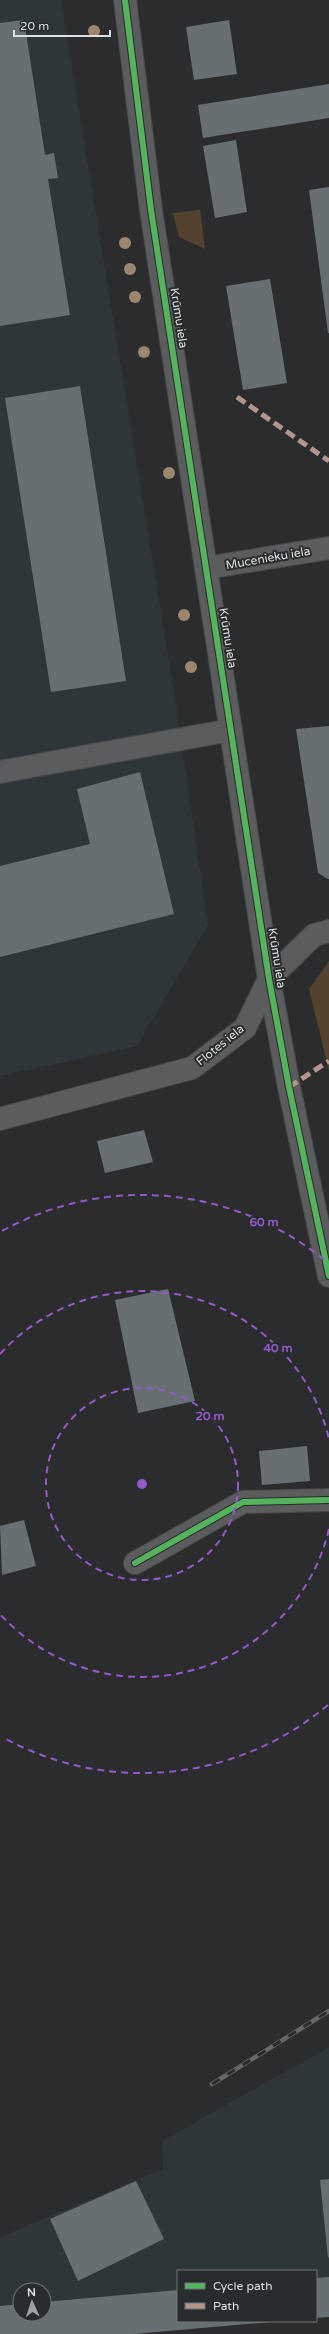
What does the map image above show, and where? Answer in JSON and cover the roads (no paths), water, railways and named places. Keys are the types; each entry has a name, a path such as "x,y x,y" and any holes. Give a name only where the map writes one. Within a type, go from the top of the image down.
{"street":[{"name":"Krūmu iela","path":"125,0 151,210 269,979 289,1087 329,1276"},
{"name":"Mucenieku iela","path":"206,568 329,548"},
{"path":"0,772 231,730"},
{"name":"Flotes iela","path":"0,1118 192,1068 245,1028 269,979 314,936 329,931"},
{"path":"135,1563 243,1502 329,1500"}],"railway":[{"path":"212,2084 329,2011"}]}
